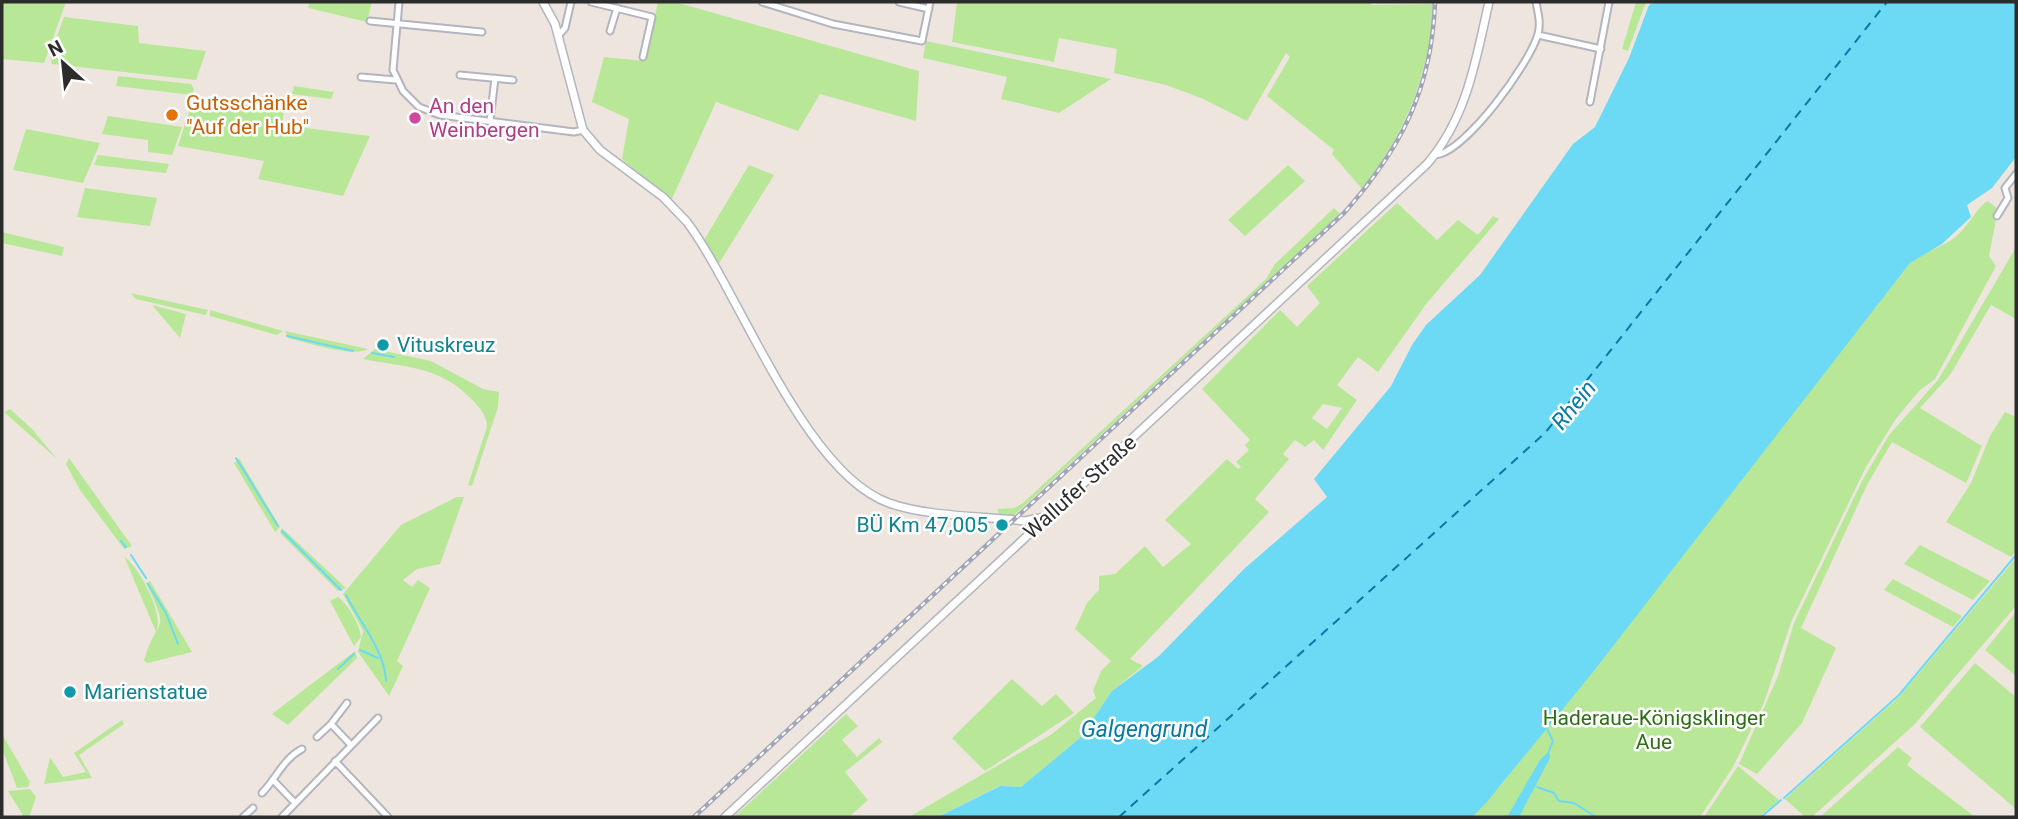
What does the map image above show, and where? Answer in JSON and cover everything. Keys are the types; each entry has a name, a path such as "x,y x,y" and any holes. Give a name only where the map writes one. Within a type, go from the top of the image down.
{"street":[{"path":"399,2 392,64 396,80 411,100 429,111 574,132 583,131"},
{"path":"544,2 558,36 583,131 600,150 674,207 694,231 800,417 859,486 880,499 902,507 1022,522 1049,515"},
{"path":"558,36 565,28 571,2"},
{"path":"591,2 652,17 643,57"},
{"path":"762,2 833,24 922,41 930,5 899,2"},
{"name":"Wallufer Straße","path":"725,817 1389,202 1435,155 1468,93 1489,2"},
{"path":"1435,155 1447,151 1494,106 1524,66 1538,35 1536,2"},
{"path":"1590,102 1609,2"},
{"path":"610,32 617,8"},
{"path":"370,21 482,32"},
{"path":"1538,35 1601,49"},
{"path":"460,75 513,80"},
{"path":"361,77 396,80"},
{"path":"490,121 495,78"},
{"path":"1997,216 2008,198 2005,188 2016,174"},
{"path":"1022,522 1033,530"},
{"path":"1021,540 1022,522"},
{"path":"317,737 347,703"},
{"path":"282,817 379,718"},
{"path":"331,724 351,745"},
{"path":"262,793 274,781 275,774 302,748"},
{"path":"335,761 388,817"},
{"path":"274,781 295,803"},
{"path":"243,817 253,808"}],"green space":[{"path":"2,2 66,2 44,63 2,59"},
{"path":"310,2 372,2 367,22 308,8"},
{"path":"658,2 675,2 919,71 916,121 820,94 798,131 716,102 671,201 622,159 629,119 592,102 604,57 645,61"},
{"path":"957,2 1434,4 1427,55 1413,102 1391,147 1362,189 1332,154 1334,150 1267,96 1290,57 1286,53 1247,121 1201,98 1166,85 1114,73 1117,49 1059,38 1054,62 952,42"},
{"path":"1636,2 1646,2 1628,51 1622,49"},
{"path":"64,17 138,26 139,43 206,51 196,80 52,64 50,55"},
{"path":"926,41 1111,79 1059,113 1001,99 1007,77 923,58"},
{"path":"118,76 191,84 194,89 192,95 116,86"},
{"path":"294,86 334,92 331,99 292,94"},
{"path":"219,101 284,110 282,125 370,136 343,196 258,179 264,161 178,146 190,109 217,112"},
{"path":"108,116 182,127 172,155 148,152 148,140 102,134"},
{"path":"26,129 100,143 83,183 13,170"},
{"path":"98,155 169,164 166,173 94,165"},
{"path":"749,165 774,175 718,265 704,240"},
{"path":"1288,165 1305,181 1245,236 1228,220"},
{"path":"85,188 157,198 150,226 77,217"},
{"name":"Haderaue-Königsklinger Aue","path":"1988,201 1998,209 1989,256 1996,266 1935,379 1920,390 1895,420 1866,467 1792,620 1763,705 1733,767 1700,817 1471,817 1501,785 1910,263 1954,238"},
{"path":"1397,203 1437,240 1458,220 1478,235 1493,216 1499,219 1427,303 1378,372 1358,357 1337,385 1357,400 1323,450 1314,440 1305,447 1295,440 1283,454 1289,459 1255,499 1269,512 1130,659 1143,666 1112,691 1080,738 1021,787 999,786 938,817 909,817 1052,734 1096,698 1093,691 1101,671 1111,661 1075,629 1087,603 1099,590 1099,576 1115,574 1145,546 1163,567 1191,544 1165,520 1227,459 1238,469 1241,467 1236,462 1249,450 1245,445 1250,440 1202,389 1280,310 1297,327 1320,303 1307,286","holes":["1323,404 1342,408 1327,429 1312,418"]},
{"path":"1334,208 1340,214 1022,508 1012,517 1000,515 997,509 1014,508 1023,503 1266,279 1275,264"},
{"path":"2,232 64,247 62,256 2,243"},
{"path":"2015,249 2016,319 1991,305 1950,375 1920,408 1982,446 1968,479 1966,483 1892,442 1868,483 1801,628 1836,648 1802,723 1757,774 1739,764 1778,676 1794,623 1862,481 1889,435 1938,380"},
{"path":"131,293 208,310 205,315 136,299"},
{"path":"152,305 186,314 180,338"},
{"path":"210,310 283,331 277,335 210,316"},
{"path":"285,331 368,349 351,352 329,348 288,338"},
{"path":"375,349 431,361 483,389 499,392 498,407 472,486 468,485 487,427 481,410 457,386 432,373 363,359"},
{"path":"10,409 32,429 57,459 4,412"},
{"path":"2005,412 2016,417 2016,551 2011,557 1946,522 1971,483 1990,436"},
{"path":"69,458 132,546 124,549 80,490 66,464"},
{"path":"239,458 280,527 275,532 234,463"},
{"path":"457,497 464,497 440,564 417,569 403,580 412,587 418,580 430,588 397,661 403,666 389,696 358,652 363,631 343,594 401,525"},
{"path":"282,528 346,588 338,591 280,533"},
{"path":"1920,545 1990,581 1973,600 1904,564"},
{"path":"124,556 137,570 154,603 158,624 156,632"},
{"path":"2016,558 2016,606 1915,724 1812,817 1804,816 1785,799 1899,697"},
{"path":"1893,579 1962,616 1953,627 1884,590"},
{"path":"150,581 192,652 148,663 144,661 160,625 158,611 146,583"},
{"path":"338,597 358,627 361,637 354,646 330,601"},
{"path":"2016,612 2016,676 1985,650"},
{"path":"355,651 357,658 288,725 272,714"},
{"path":"1975,663 2016,697 2016,809 1920,727"},
{"path":"1012,679 1042,706 1056,694 1074,713 985,771 952,738"},
{"path":"846,714 858,726 842,740 857,757 879,738 882,742 845,772 868,800 849,817 734,817"},
{"path":"122,720 124,724 79,755 92,778 44,784 50,757 63,777 86,772 74,753"},
{"path":"2,734 30,782 28,787 17,788 2,749"},
{"path":"1898,747 1912,758 1907,765 1975,817 1820,817"},
{"path":"1738,766 1779,800 1759,817 1704,817"},
{"path":"30,789 36,797 29,817 24,817 8,791"}],"water":[{"path":"1656,2 2016,2 2016,157 1992,188 1967,205 1971,217 1942,244 1910,263 1593,672 1486,803 1472,817 938,817 1000,786 1021,787 1080,738 1112,691 1159,656 1244,569 1327,497 1314,479 1391,386 1412,345 1426,325 1480,275 1573,144 1595,127 1629,58 1649,5"},
{"path":"1549,751 1550,758 1519,817 1507,817 1540,760"}],"waterway":[{"path":"287,336 353,351"},
{"path":"372,353 394,357"},
{"path":"236,458 278,526"},
{"path":"282,531 341,590"},
{"path":"121,541 126,547"},
{"path":"131,555 146,578"},
{"path":"1784,798 1899,695 2016,555"},
{"path":"148,584 166,613 178,644"},
{"path":"346,595 376,647 385,670 386,681"},
{"path":"360,650 378,658"},
{"path":"338,669 354,654"},
{"path":"1546,727 1553,741 1549,751"},
{"path":"1537,787 1554,793 1559,801 1574,803 1596,817"},
{"path":"1761,817 1781,800"}],"ferry route":[{"path":"1119,817 1545,433 1887,2"}],"railway":[{"path":"694,817 1344,213 1382,165 1410,116 1428,63 1435,2"}],"place":[{"name":"Gutsschänke \"Auf der Hub\"","path":"172,115"},
{"name":"An den Weinbergen","path":"415,118"},
{"name":"Vituskreuz","path":"383,345"},
{"name":"BÜ Km 47,005","path":"1002,525"},
{"name":"Marienstatue","path":"70,692"}],"water label":[{"name":"Rhein","path":"1574,405"},
{"name":"Galgengrund","path":"1144,729"}]}
